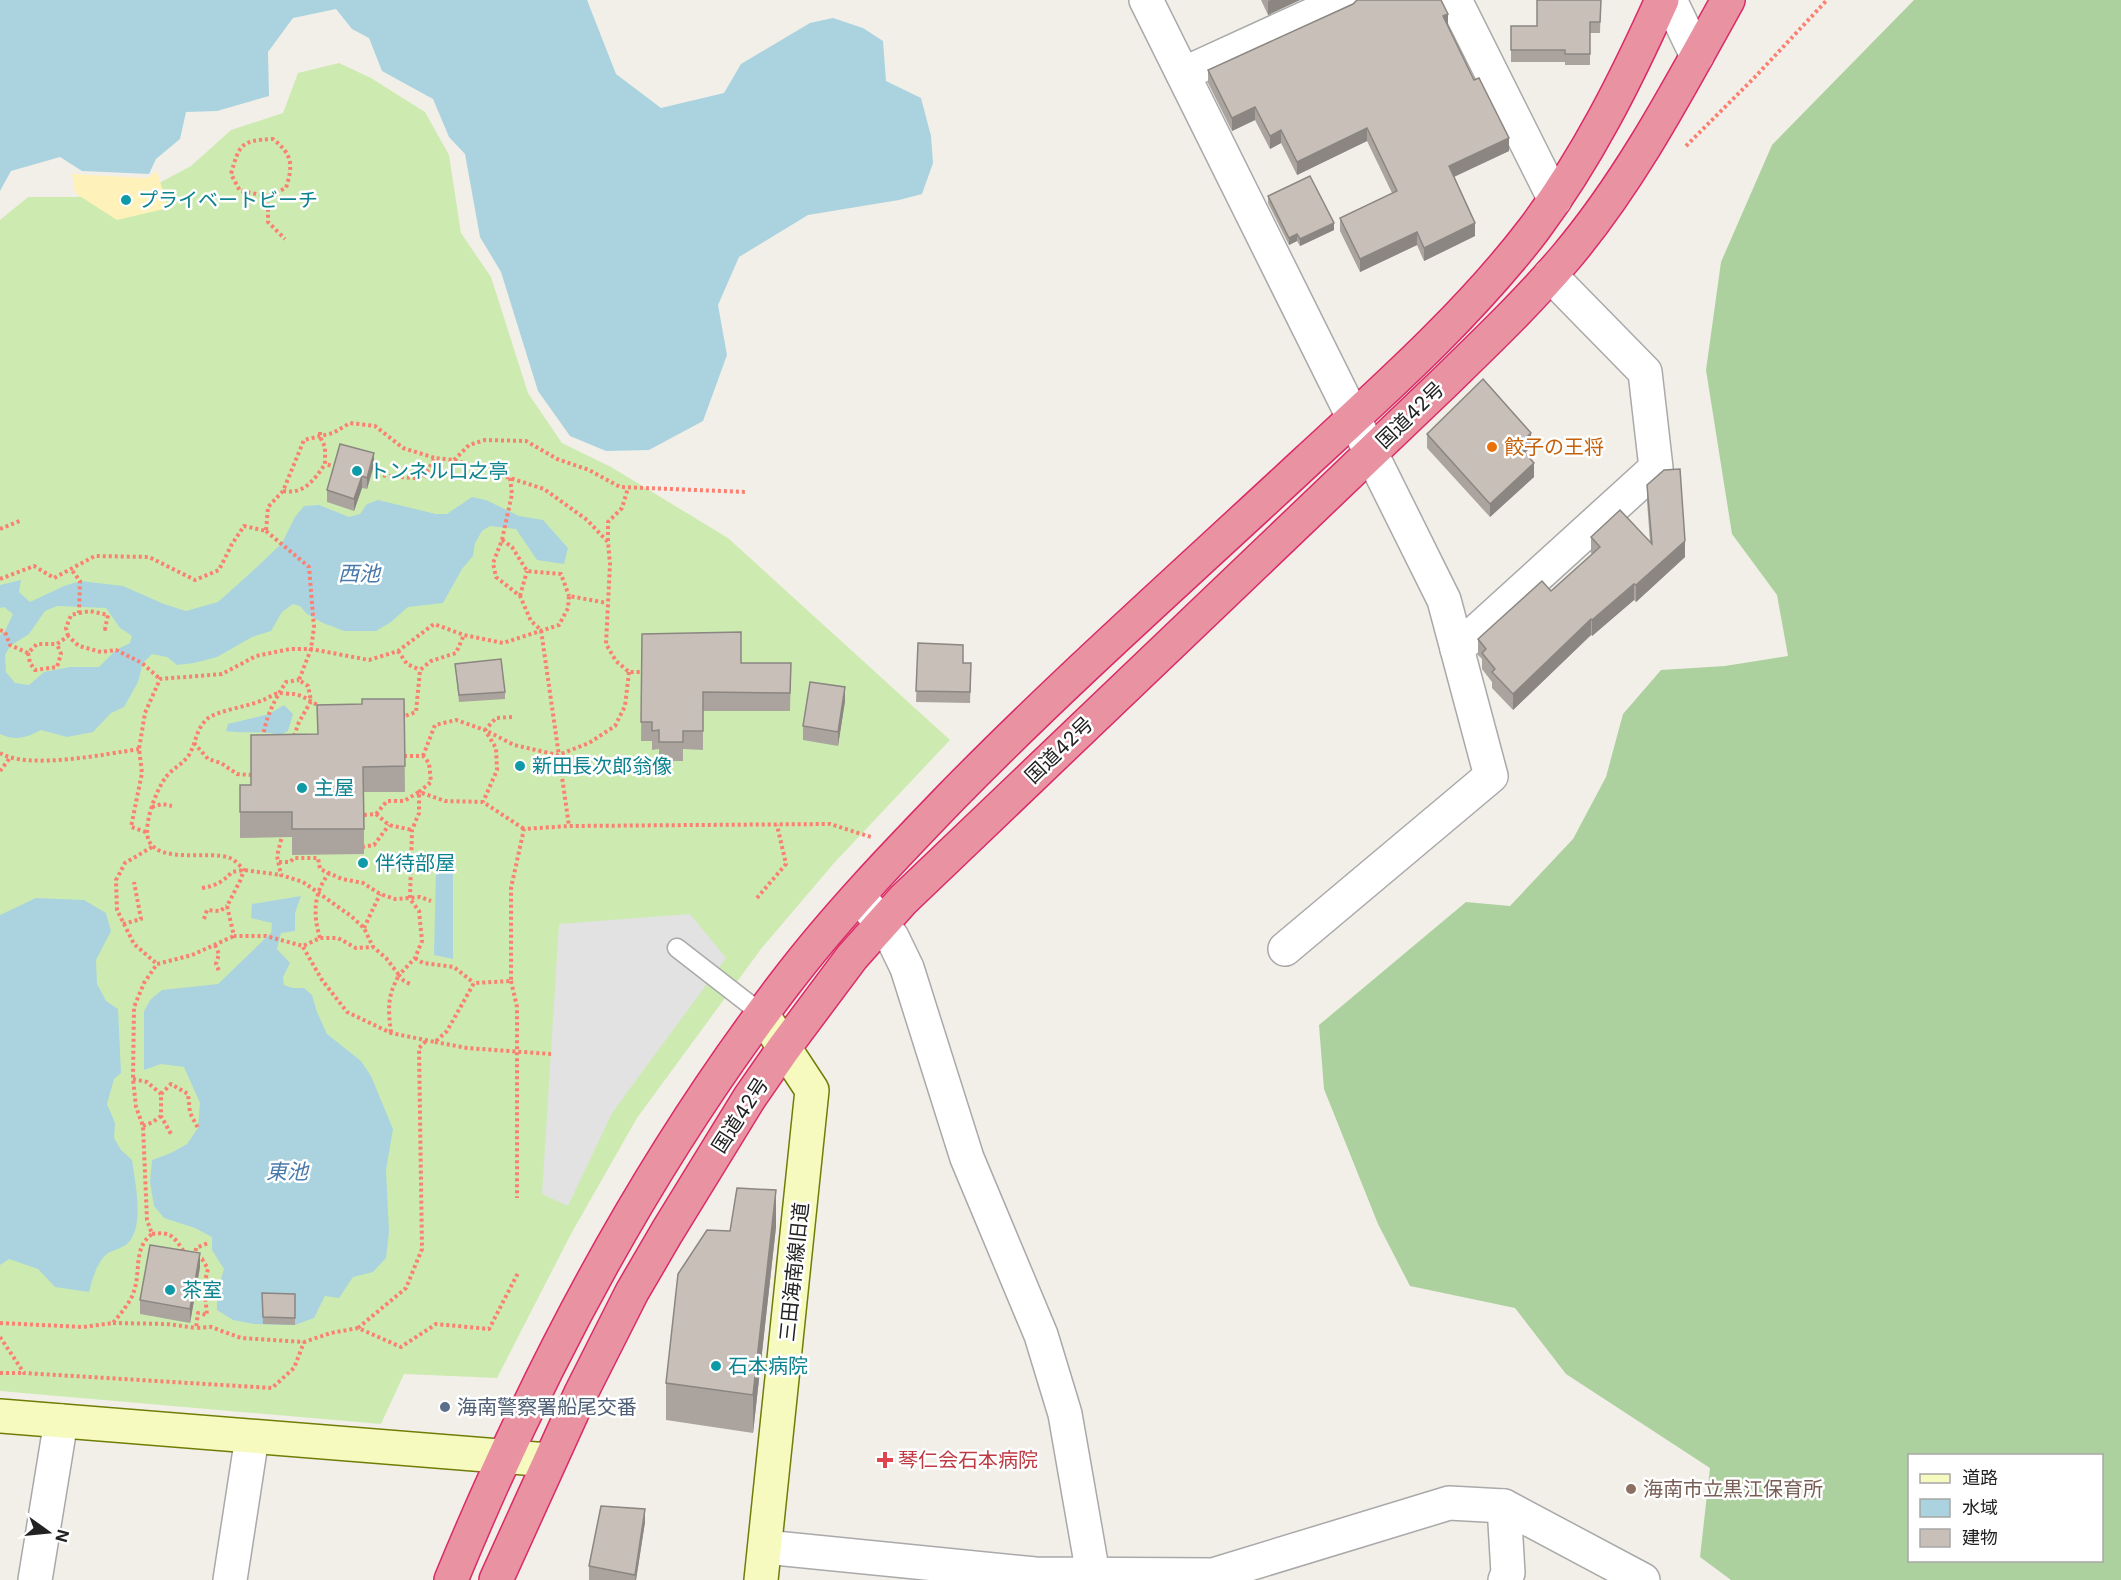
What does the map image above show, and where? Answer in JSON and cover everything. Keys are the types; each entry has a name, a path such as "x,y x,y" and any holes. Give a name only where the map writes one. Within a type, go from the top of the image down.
{"highway":[{"name":"国道42号","path":"451,1580 503,1457 583,1301 636,1206 685,1126 789,978 859,896 956,793 1059,692 1354,418 1492,280 1535,228 1591,143 1619,93 1662,0"},
{"name":"国道42号","path":"496,1580 549,1460 632,1292 721,1144 784,1048 829,986 882,924 928,876 1508,321 1550,275 1580,240 1616,190 1664,114 1728,0"}],"street":[{"path":"1146,0 1444,600 1491,776 1285,949"},
{"path":"1183,74 1346,0"},
{"path":"1455,0 1555,200"},
{"path":"1671,0 1697,56"},
{"path":"1457,649 1656,468 1646,372 1550,275"},
{"path":"859,896 892,937 907,968 967,1158 1041,1335 1065,1414 1094,1577"},
{"name":"三田海南線旧道","path":"761,1580 812,1090 762,1014"},
{"path":"0,1416 549,1460"},
{"path":"35,1580 61,1421"},
{"path":"230,1580 252,1437"},
{"path":"765,1547 1035,1574 1094,1577 1213,1575 1449,1503 1504,1506 1643,1580"},
{"path":"1504,1506 1508,1573 1505,1580"}],"lane":[{"path":"677,948 762,1014"}],"path":[{"path":"1686,146 1763,69 1827,0"},
{"path":"273,139 286,150 292,170 286,188 268,196 240,191 231,174 238,150 253,140 273,139"},
{"path":"268,196 268,222 285,239"},
{"path":"266,531 268,507 283,491 304,441 320,435 333,434 350,423 375,426 403,448 435,458 454,460 544,489 587,520 608,542"},
{"path":"283,491 292,493 313,483 326,464 325,447 320,435"},
{"path":"454,460 469,445 485,440 526,441 557,459 589,470 620,488 747,492"},
{"path":"377,475 423,479 435,458"},
{"path":"326,464 336,467"},
{"path":"510,478 512,494 509,510 502,540 493,562 496,577 520,596 531,621 541,630 568,826"},
{"path":"628,488 622,508 608,522 610,564 606,644 616,661 629,672 642,672"},
{"path":"0,529 22,520"},
{"path":"0,579 34,566 54,578 95,556 149,557 195,580 219,570 244,526 266,531 309,567 314,627 311,649 299,680"},
{"path":"502,540 512,547 527,571 520,596"},
{"path":"71,569 80,581 79,613"},
{"path":"102,626 105,629 108,615 90,610 71,615 66,628 68,636 79,646 101,652 116,650 142,663 160,679 222,674 256,656 290,649 311,649 369,660 398,651 434,624 464,635 503,644 559,625 568,608 569,596 561,574 527,571"},
{"path":"569,596 607,603"},
{"path":"2,631 10,645 27,653 35,670 57,667 61,654 57,644"},
{"path":"396,715 405,716 416,712 420,670 431,661 456,653 464,635"},
{"path":"27,653 37,644 57,644 68,636"},
{"path":"398,651 407,664 420,670"},
{"path":"423,756 435,725 456,720 485,730 514,745 558,755 589,743 615,726 625,706 629,672"},
{"path":"146,832 131,827 142,773 139,749 145,713 160,679"},
{"path":"262,742 266,722 278,693 286,682 299,680 308,686 311,701 299,722 292,744"},
{"path":"244,870 232,859 215,855 179,855 162,852 152,847 146,832 157,793 166,777 189,756 198,729 208,718 261,701 278,693 296,694 326,709"},
{"path":"485,730 496,718 513,717"},
{"path":"483,802 497,770 496,748 485,730"},
{"path":"194,743 208,759 221,763 237,774 251,775"},
{"path":"0,753 9,759 76,760 139,749"},
{"path":"376,814 387,801 404,801 431,782 429,763 423,756 404,756"},
{"path":"0,771 9,759"},
{"path":"419,792 445,801 483,802 524,829 568,826 830,824 866,834 900,852"},
{"path":"391,1033 388,1008 391,990 399,975 415,958 422,941 419,911 410,899 412,830 419,813 419,792"},
{"path":"152,807 162,804 172,806"},
{"path":"364,815 376,814 389,825 412,830"},
{"path":"362,852 362,847 374,845 389,825"},
{"path":"757,898 786,864 777,825"},
{"path":"517,1198 518,1007 512,981 511,888 524,829"},
{"path":"278,832 282,836 277,856 281,875"},
{"path":"152,847 125,863 116,880 117,910 134,944 157,964"},
{"path":"279,862 290,862 294,858 318,858 320,869 363,884 380,894 395,899 420,897 431,901"},
{"path":"204,920 207,910 220,911 227,906 244,870"},
{"path":"202,888 214,886 232,872 244,870 281,875 303,882 364,928 373,947 386,958 404,981 412,984"},
{"path":"320,938 314,917 319,892 329,873"},
{"path":"123,924 141,919 134,882"},
{"path":"364,928 380,894"},
{"path":"227,906 234,936"},
{"path":"152,1234 147,1220 143,1126 136,1107 133,1079 134,1007 144,983 157,964 192,955 234,936 279,938 303,946 322,980 347,1012 391,1033 467,1048 518,1053 551,1053"},
{"path":"303,946 320,938 338,938 356,948 373,947"},
{"path":"215,945 219,954 216,964 219,971"},
{"path":"415,958 423,963 454,967 474,983 512,981"},
{"path":"435,1042 447,1030 474,983"},
{"path":"0,1323 83,1327 113,1323 147,1323 211,1328 241,1338 304,1342 331,1333 358,1328 406,1288 422,1249 419,1048 426,1041"},
{"path":"133,1079 147,1082 161,1094"},
{"path":"171,1134 161,1116 161,1094 171,1084 188,1094 190,1113 198,1128"},
{"path":"143,1126 161,1116"},
{"path":"113,1323 134,1293 140,1249 144,1240 152,1234 162,1233 174,1237 187,1256 202,1259 208,1269 204,1285 207,1315 198,1313 196,1328"},
{"path":"195,1257 196,1248 208,1243"},
{"path":"178,1254 179,1245"},
{"path":"358,1328 401,1347 436,1324 489,1329 518,1273"},
{"path":"0,1337 24,1373"},
{"path":"0,1373 272,1388 294,1368 304,1342"}],"green space":[{"path":"1914,0 2121,0 2121,1580 1731,1580 1700,1557 1710,1468 1566,1374 1515,1308 1410,1286 1378,1224 1324,1089 1319,1025 1466,902 1510,906 1573,839 1606,777 1623,714 1661,670 1725,666 1788,656 1777,595 1732,534 1706,370 1721,262 1772,145"},
{"path":"339,63 371,78 425,112 449,155 461,233 491,277 528,393 562,443 611,467 728,538 950,740 835,862 761,949 637,1118 571,1234 497,1378 404,1374 381,1424 0,1391 0,220 28,197 75,197 144,191 191,166 231,130 283,113 298,73"}],"sand":[{"name":"プライベートビーチ","path":"157,171 168,208 117,220 75,193 72,174 147,178"}],"shaded area":[{"path":"690,914 726,958 612,1113 568,1206 542,1194 559,924"}],"water":[{"path":"0,0 587,0 616,74 661,108 724,93 741,64 810,23 833,18 863,28 883,41 886,81 921,98 931,136 933,163 922,194 808,215 739,257 718,305 727,355 703,421 649,450 606,451 570,436 538,391 501,272 480,237 465,154 449,137 433,99 382,71 369,38 352,29 336,9 293,18 268,52 269,96 217,111 186,112 180,139 156,159 149,174 82,171 60,157 11,171 0,191"},
{"name":"西池","path":"472,497 486,500 519,516 543,520 568,548 564,564 537,560 516,529 490,526 482,531 475,543 473,556 462,569 443,603 408,607 376,631 344,631 323,623 307,614 300,606 293,604 282,612 271,631 252,637 217,657 177,665 167,657 152,654 143,663 138,682 124,707 111,713 93,732 67,737 41,730 20,738 0,734 0,635 5,631 13,614 4,607 0,608 0,585 21,580 19,592 30,602 80,581 123,586 186,611 218,602 282,543 295,517 304,506 319,505 349,517 360,514 367,504 378,500 436,514 447,514","holes":["57,606 106,608 120,628 132,636 130,643 116,650 99,667 70,667 44,672 29,685 15,683 6,672 5,655 10,646 29,634 45,611"]},
{"path":"284,705 293,714 288,731 280,735 226,731 228,724 269,714"},
{"path":"453,855 453,959 434,955 436,870 382,868 381,857"},
{"name":"東池","path":"301,896 295,913 295,931 281,933 277,949 290,963 283,977 284,985 304,988 312,995 327,1034 361,1061 371,1076 393,1129 386,1170 389,1232 386,1258 373,1272 353,1277 339,1298 325,1296 314,1318 295,1325 254,1324 233,1320 217,1310 217,1292 224,1269 212,1250 212,1237 195,1228 164,1218 154,1206 150,1182 152,1160 187,1144 198,1128 200,1103 184,1067 161,1064 144,1070 144,1011 151,999 162,990 218,984 271,933 272,923 251,918 252,904"},
{"path":"36,898 84,900 106,913 111,931 96,960 97,984 106,1001 118,1009 121,1073 114,1079 107,1104 115,1123 114,1138 121,1150 132,1160 138,1215 133,1235 128,1243 103,1257 95,1272 89,1292 55,1287 38,1269 9,1259 0,1265 0,915"}],"building":[{"path":"1357,0 1441,0 1448,14 1443,16 1474,80 1479,78 1509,138 1449,166 1475,223 1424,248 1417,232 1360,259 1340,218 1397,191 1367,128 1297,162 1281,130 1270,136 1255,107 1232,118 1208,70 1353,4"},
{"path":"1537,0 1601,0 1600,22 1590,22 1590,54 1565,54 1565,50 1511,50 1511,26 1537,26"},
{"path":"1310,176 1334,223 1300,239 1297,234 1289,238 1268,196"},
{"path":"1483,379 1531,433 1518,445 1534,463 1490,504 1427,434"},
{"name":"トンネル口之亭","path":"340,444 374,453 367,478 362,476 354,499 327,490"},
{"path":"1680,469 1685,541 1636,585 1634,584 1591,619 1513,694 1492,672 1495,669 1482,653 1486,649 1478,639 1542,581 1551,591 1600,547 1591,537 1620,510 1652,544 1647,485 1664,470"},
{"path":"741,632 741,663 791,663 790,693 703,692 703,731 683,731 683,742 659,742 659,730 652,731 652,722 641,722 642,634"},
{"path":"918,643 963,645 963,663 971,663 970,692 916,691"},
{"path":"501,659 505,692 459,695 455,664"},
{"path":"810,682 845,687 838,732 803,726"},
{"name":"主屋","path":"362,699 404,699 405,766 363,767 364,829 292,829 292,812 240,812 240,785 251,785 251,735 318,734 317,705 362,704"},
{"name":"石本病院","path":"737,1188 776,1190 753,1395 666,1383 678,1274 707,1230 730,1231"},
{"name":"茶室","path":"150,1245 200,1253 190,1309 140,1300"},
{"path":"262,1293 295,1294 295,1318 263,1317"},
{"path":"601,1506 645,1509 635,1575 589,1566"}],"place":[{"name":"プライベートビーチ","path":"126,200"},
{"name":"餃子の王将","path":"1492,447"},
{"name":"トンネル口之亭","path":"357,471"},
{"name":"新田長次郎翁像","path":"520,766"},
{"name":"主屋","path":"302,788"},
{"name":"伴待部屋","path":"363,863"},
{"name":"茶室","path":"170,1290"},
{"name":"石本病院","path":"716,1366"},
{"name":"海南警察署船尾交番","path":"445,1407"},
{"name":"琴仁会石本病院","path":"885,1460"},
{"name":"海南市立黒江保育所","path":"1631,1489"}]}
